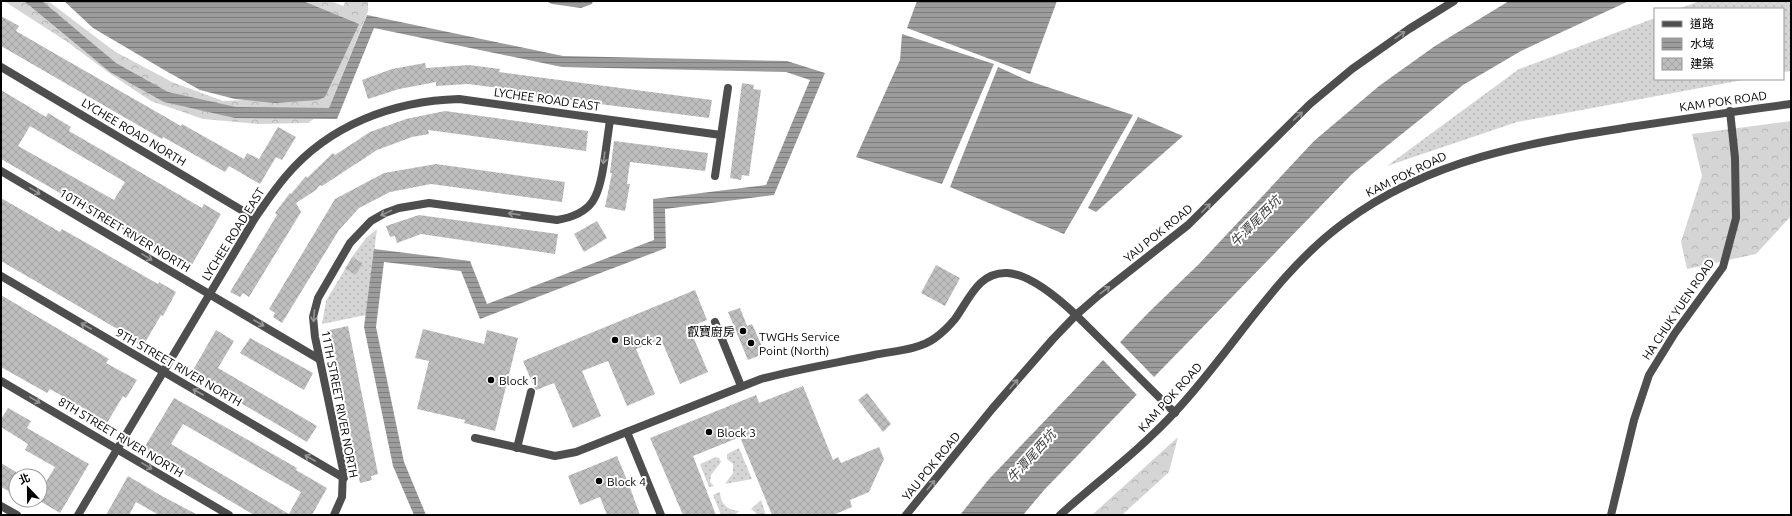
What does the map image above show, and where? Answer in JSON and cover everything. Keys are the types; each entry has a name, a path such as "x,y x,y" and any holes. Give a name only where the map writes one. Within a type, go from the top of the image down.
{"street":[{"name":"YAU POK ROAD","path":"906,515 992,409 1076,315 1188,225 1288,125 1352,69 1409,29 1454,1"},
{"name":"LYCHEE ROAD NORTH","path":"1,67 255,218"},
{"path":"715,176 728,88"},
{"name":"LYCHEE ROAD EAST","path":"78,515 255,218 286,176 318,146 355,123 395,107 437,99 459,99 721,135"},
{"name":"KAM POK ROAD","path":"1060,515 1144,443 1175,413 1298,262 1343,223 1376,200 1454,164 1556,138 1730,111 1791,104"},
{"name":"HA CHUK YUEN ROAD","path":"1611,515 1634,420 1649,375 1675,333 1723,267 1736,218 1735,158 1730,111"},
{"name":"11TH STREET RIVER NORTH","path":"334,515 342,497 344,478 313,327 315,307 318,298 350,243 372,222 399,208 429,203 557,220 579,214 595,198 600,187 610,120"},
{"name":"10TH STREET RIVER NORTH","path":"1,171 319,359"},
{"path":"475,438 555,456 576,452 741,386 789,372 924,344 935,338 954,320 982,281 995,275 1007,274 1025,279 1050,292 1076,315 1175,413"},
{"name":"9TH STREET RIVER NORTH","path":"1,276 344,478"},
{"path":"715,322 741,386"},
{"name":"8TH STREET RIVER NORTH","path":"1,381 229,515"},
{"path":"517,448 532,392"},
{"path":"627,432 661,515"},
{"path":"1,506 17,515"}],"green space":[{"path":"4,1 48,1 114,51 172,82 223,101 292,98 275,1 331,1 343,6 346,1 368,1 368,11 329,108 308,123 258,124 203,119 151,101 112,75 66,41"},
{"path":"1700,1 1791,1 1791,71 1784,72 1784,8 1681,8"},
{"path":"1654,18 1654,80 1743,80 1517,122 1387,166 1519,69"},
{"path":"1791,121 1791,216 1756,254 1687,269 1681,242 1702,176 1692,134"},
{"path":"377,229 366,315 322,324 326,301 345,269 356,275 363,263 352,257 366,238"},
{"path":"1178,437 1169,472 1122,515 1092,515"},
{"path":"739,448 752,479 725,484 733,473 733,464 727,459 727,454"},
{"path":"716,457 719,458 721,462 711,475 710,482 714,486 709,487 700,464"},
{"path":"720,492 721,499 725,505 731,509 739,511 735,515 721,515 713,495"},
{"path":"761,500 766,515 758,515 751,509"}],"water":[{"path":"24,1 42,1 116,63 168,92 236,107 329,108 367,15 563,56 787,61 825,73 774,195 665,209 666,248 480,319 461,271 384,262 376,327 404,462 426,515 414,515 393,466 364,327 374,249 470,261 487,304 654,240 653,199 766,185 810,80 786,72 562,67 374,28 337,119 235,118 164,102 110,72"},
{"path":"64,1 303,1 359,24 325,97 318,100 275,103 235,99 200,90 93,28"},
{"path":"546,1 593,1 592,4 581,8 552,4"},
{"path":"917,1 1057,1 1030,74 907,28"},
{"name":"牛潭尾西坑","path":"1509,1 1629,1 1521,51 1463,85 1352,174 1045,489 1023,515 960,515 989,479 1149,312 1199,264 1314,141 1379,86 1435,46"},
{"path":"902,34 994,64 942,184 856,157 900,60"},
{"path":"998,67 1029,81 1133,115 1064,234 950,187"},
{"path":"1138,117 1183,136 1096,212 1088,208"}],"pier":[{"path":"1119,341 1155,378 1138,396 1102,359"}],"building":[{"path":"1,16 19,26 16,31 181,126 182,124 244,159 247,153 259,159 278,127 296,137 282,160 276,157 260,184 229,166 225,172 163,137 162,139 1,46"},
{"path":"425,63 426,68 469,65 500,69 499,72 712,100 709,118 506,92 507,89 468,84 436,86 436,82 399,89 368,99 362,80 392,69"},
{"path":"742,83 754,85 753,89 761,90 749,176 742,175 741,180 730,178"},
{"path":"1,90 46,117 48,113 71,127 69,131 202,208 204,204 221,214 190,268 1,159","holes":["30,126 125,182 114,200 18,146"]},
{"path":"445,111 588,131 586,151 428,130 429,134 412,137 377,150 322,186 320,185 316,190 296,203 301,212 249,297 243,293 240,297 230,292 277,215 275,213 290,193 291,194 306,176 307,178 333,153 335,155 370,132 406,119"},
{"path":"614,141 708,153 705,171 630,162 627,184 630,184 625,211 605,207 612,173 610,173"},
{"path":"436,164 565,182 562,202 431,184 390,192 359,208 339,230 282,323 273,317 275,313 269,309 335,199 384,173"},
{"path":"1,198 60,232 62,229 158,284 159,282 176,292 163,316 161,315 143,346 125,336 126,334 1,261"},
{"path":"419,215 558,234 555,254 421,234 397,243 395,236 390,237 386,226"},
{"path":"597,221 607,238 584,252 574,234"},
{"path":"352,257 363,263 356,275 345,269"},
{"path":"936,265 960,278 945,306 921,293"},
{"path":"695,290 707,320 689,327 708,372 680,384 661,339 636,349 655,394 627,406 608,361 582,371 601,416 573,428 554,383 536,390 534,387 523,361"},
{"path":"1,295 109,359 106,363 137,380 126,398 123,396 104,428 87,418 90,412 50,389 47,393 1,367"},
{"path":"740,308 747,326 752,324 765,353 748,360 728,312"},
{"path":"348,326 378,474 371,476 372,480 360,483 330,330"},
{"path":"423,329 484,344 487,330 518,338 495,431 464,423 465,420 417,409 429,361 415,358"},
{"path":"216,330 234,341 218,368 317,426 307,442 222,392 223,390 192,372"},
{"path":"250,338 313,373 304,390 240,353"},
{"path":"803,386 833,460 838,457 841,463 879,447 884,459 869,492 850,500 852,507 833,515 772,515 740,437 693,456 716,515 683,515 650,438 756,395 759,403"},
{"path":"867,393 891,424 883,432 858,400"},
{"path":"174,398 297,468 296,470 327,488 312,515 254,515 144,448","holes":["183,424 301,492 289,514 171,444"]},
{"path":"8,408 31,421 27,428 89,464 60,513 48,506 48,479 55,467 25,450 28,444 1,427 1,419"},
{"name":"Block 4","path":"617,456 640,515 607,515 600,497 580,505 568,476"},
{"path":"1,463 9,468 8,468 8,491 1,487"},
{"path":"128,476 198,515 159,515 136,502 129,515 106,515"}],"place":[{"name":"叡寶廚房","path":"743,331"},
{"name":"Block 2","path":"615,340"},
{"name":"TWGHs Service Point (North)","path":"751,343"},
{"name":"Block 1","path":"491,380"},
{"name":"Block 3","path":"709,432"},
{"name":"Block 4","path":"599,481"}]}
